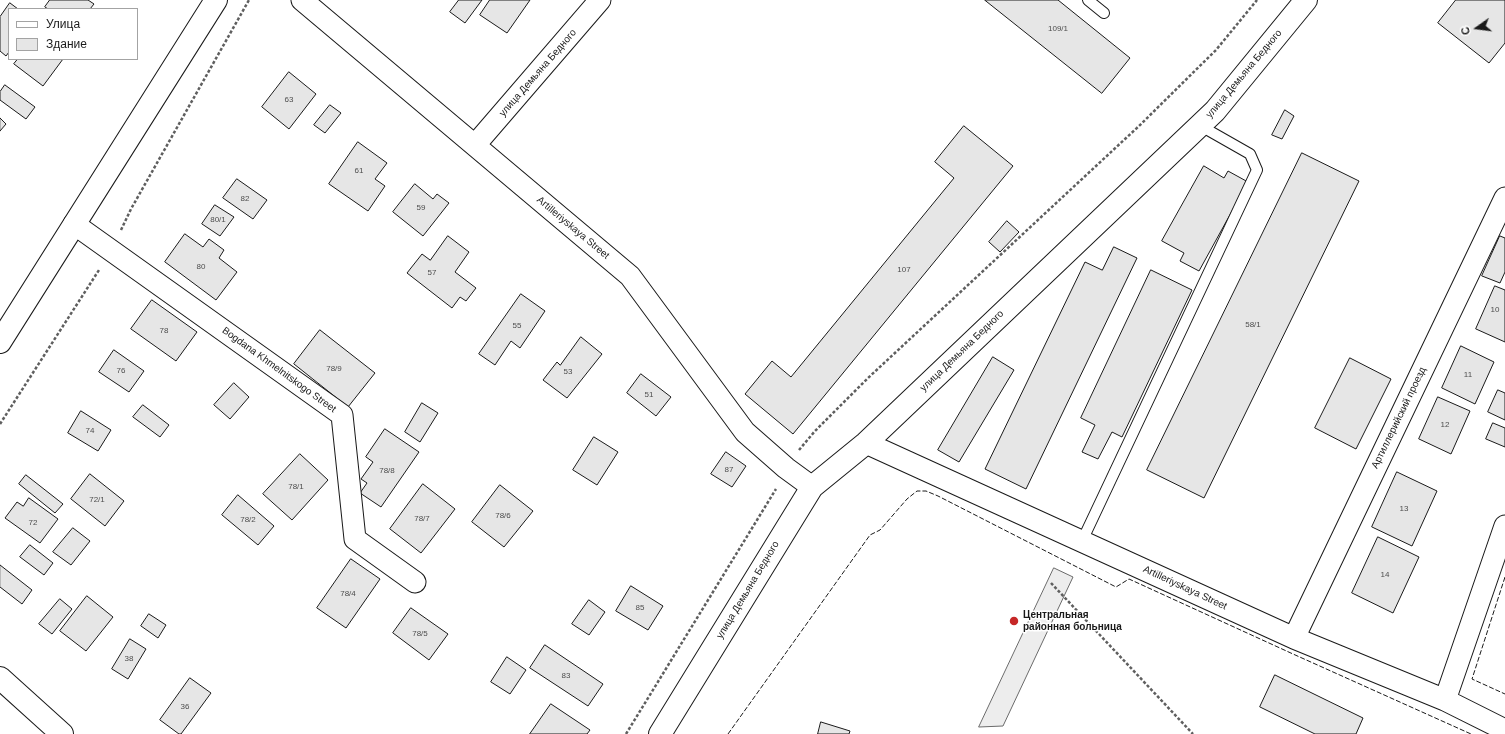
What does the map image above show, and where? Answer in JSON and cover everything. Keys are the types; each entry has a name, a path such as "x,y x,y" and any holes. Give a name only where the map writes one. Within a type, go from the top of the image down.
{"street":[{"path":"0,342 216,0"},
{"name":"Artilleriyskaya Street","path":"302,0 630,276 746,432 786,468 812,487"},
{"name":"улица Демьяна Бедного","path":"475,145 600,0"},
{"name":"улица Демьяна Бедного","path":"660,734 812,487 866,443 1214,111 1306,0"},
{"name":"Артиллерийский проезд","path":"1294,638 1505,198"},
{"name":"Bogdana Khmelnitskogo Street","path":"74,224 342,415 355,539 415,582"},
{"name":"Artilleriyskaya Street","path":"866,443 1294,638 1445,700 1505,730"},
{"path":"1445,700 1505,526"},
{"path":"0,678 62,734"}],"lane":[{"path":"1088,0 1104,13"},
{"path":"1082,541 1257,170 1250,154 1199,125"}],"path":[{"path":"0,424 111,250 131,209 249,0"},
{"path":"626,734 779,484 788,464 821,425 868,378 1144,120 1216,50 1258,0"},
{"path":"1051,583 1193,734"}],"shaded area":[{"path":"1054,568 1073,577 1003,726 979,727"}],"building":[{"path":"50,0 88,0 94,4 91,8 45,7"},
{"path":"459,0 482,0 465,23 450,12"},
{"path":"490,0 530,0 507,33 480,15"},
{"path":"985,0 1058,0 1130,58 1102,93"},
{"path":"1456,0 1505,0 1505,43 1489,63 1438,23"},
{"path":"10,3 17,8 8,8 8,53 6,56 0,51 0,17"},
{"path":"17,60 62,60 43,86 14,64"},
{"path":"289,72 316,94 289,129 262,107"},
{"path":"5,85 35,107 26,119 0,100 0,92"},
{"path":"330,105 341,113 325,133 314,125"},
{"path":"1285,110 1294,116 1282,139 1272,135"},
{"path":"0,118 6,124 0,131"},
{"path":"964,126 1013,166 793,434 745,394 772,361 791,377 954,178 935,162"},
{"path":"358,142 387,163 375,179 385,186 368,211 329,184"},
{"path":"1302,153 1359,181 1204,498 1147,470"},
{"path":"1204,166 1224,178 1228,171 1248,182 1199,271 1180,261 1184,253 1162,241"},
{"path":"237,179 267,200 253,219 223,198"},
{"path":"415,184 433,199 437,194 449,203 423,236 393,212"},
{"path":"215,205 234,217 220,236 202,224"},
{"path":"1007,221 1019,232 1000,252 989,242"},
{"path":"185,234 203,247 209,239 224,250 219,258 237,272 216,300 165,262"},
{"path":"448,236 469,252 455,272 476,288 466,301 460,297 452,308 407,273 422,254 430,260"},
{"path":"1500,236 1505,238 1505,272 1500,283 1482,276"},
{"path":"1114,247 1137,258 1026,489 985,469 1085,262 1102,270"},
{"path":"1151,270 1192,290 1122,437 1112,432 1098,459 1082,452 1095,425 1081,418"},
{"path":"1495,286 1505,290 1505,342 1476,329"},
{"path":"521,294 545,311 520,348 511,341 495,365 479,354"},
{"path":"152,300 197,332 176,361 131,329"},
{"path":"320,330 375,373 348,407 294,364"},
{"path":"581,337 602,354 567,398 543,380 557,362 560,365"},
{"path":"1461,346 1494,362 1475,404 1442,388"},
{"path":"114,350 144,371 129,392 99,372"},
{"path":"993,357 1014,370 959,462 938,450"},
{"path":"1350,358 1391,379 1356,449 1315,428"},
{"path":"641,374 671,397 656,416 627,393"},
{"path":"234,383 249,397 230,419 214,405"},
{"path":"1498,390 1505,393 1505,420 1488,412"},
{"path":"1438,397 1470,411 1451,454 1419,439"},
{"path":"422,403 438,413 420,442 405,432"},
{"path":"143,405 169,425 160,437 133,417"},
{"path":"81,411 111,430 98,451 68,433"},
{"path":"1493,423 1505,428 1505,447 1486,439"},
{"path":"385,429 419,452 381,507 360,493 367,483 361,479 373,462 366,457"},
{"path":"594,437 618,452 597,485 573,470"},
{"path":"726,452 746,466 732,487 711,474"},
{"path":"300,454 328,480 292,520 263,494"},
{"path":"1397,472 1437,491 1412,546 1372,527"},
{"path":"90,474 124,501 105,526 71,499"},
{"path":"26,475 63,504 55,513 19,484"},
{"path":"423,484 455,509 421,553 390,529"},
{"path":"500,485 533,511 504,547 472,522"},
{"path":"238,495 274,526 258,545 222,515"},
{"path":"29,498 58,519 40,543 5,518 17,502 23,506"},
{"path":"73,528 90,541 71,565 53,552"},
{"path":"1378,537 1419,557 1393,613 1352,593"},
{"path":"30,545 53,563 44,575 20,557"},
{"path":"351,559 380,579 346,628 317,608"},
{"path":"0,565 32,590 22,604 0,587"},
{"path":"631,586 663,606 648,630 616,611"},
{"path":"87,596 113,617 86,651 60,631"},
{"path":"60,599 72,609 52,634 39,624"},
{"path":"589,600 605,612 589,635 572,624"},
{"path":"411,608 448,634 429,660 393,633"},
{"path":"149,614 166,625 158,638 141,626"},
{"path":"130,639 146,649 128,679 112,669"},
{"path":"545,645 603,684 588,706 530,668"},
{"path":"507,657 526,670 510,694 491,682"},
{"path":"1275,675 1363,718 1356,734 1315,734 1260,707"},
{"path":"190,678 211,693 181,734 179,734 160,720"},
{"path":"551,704 590,730 587,734 530,734"},
{"path":"821,722 850,731 849,734 818,734"}],"fence":[{"path":"728,734 870,535 880,530 907,499 917,491 926,491 938,496 1116,587 1129,579 1471,734"},
{"path":"1505,577 1472,679 1505,694"}],"place":[{"name":"Центральная районная больница","path":"1014,621"}]}
